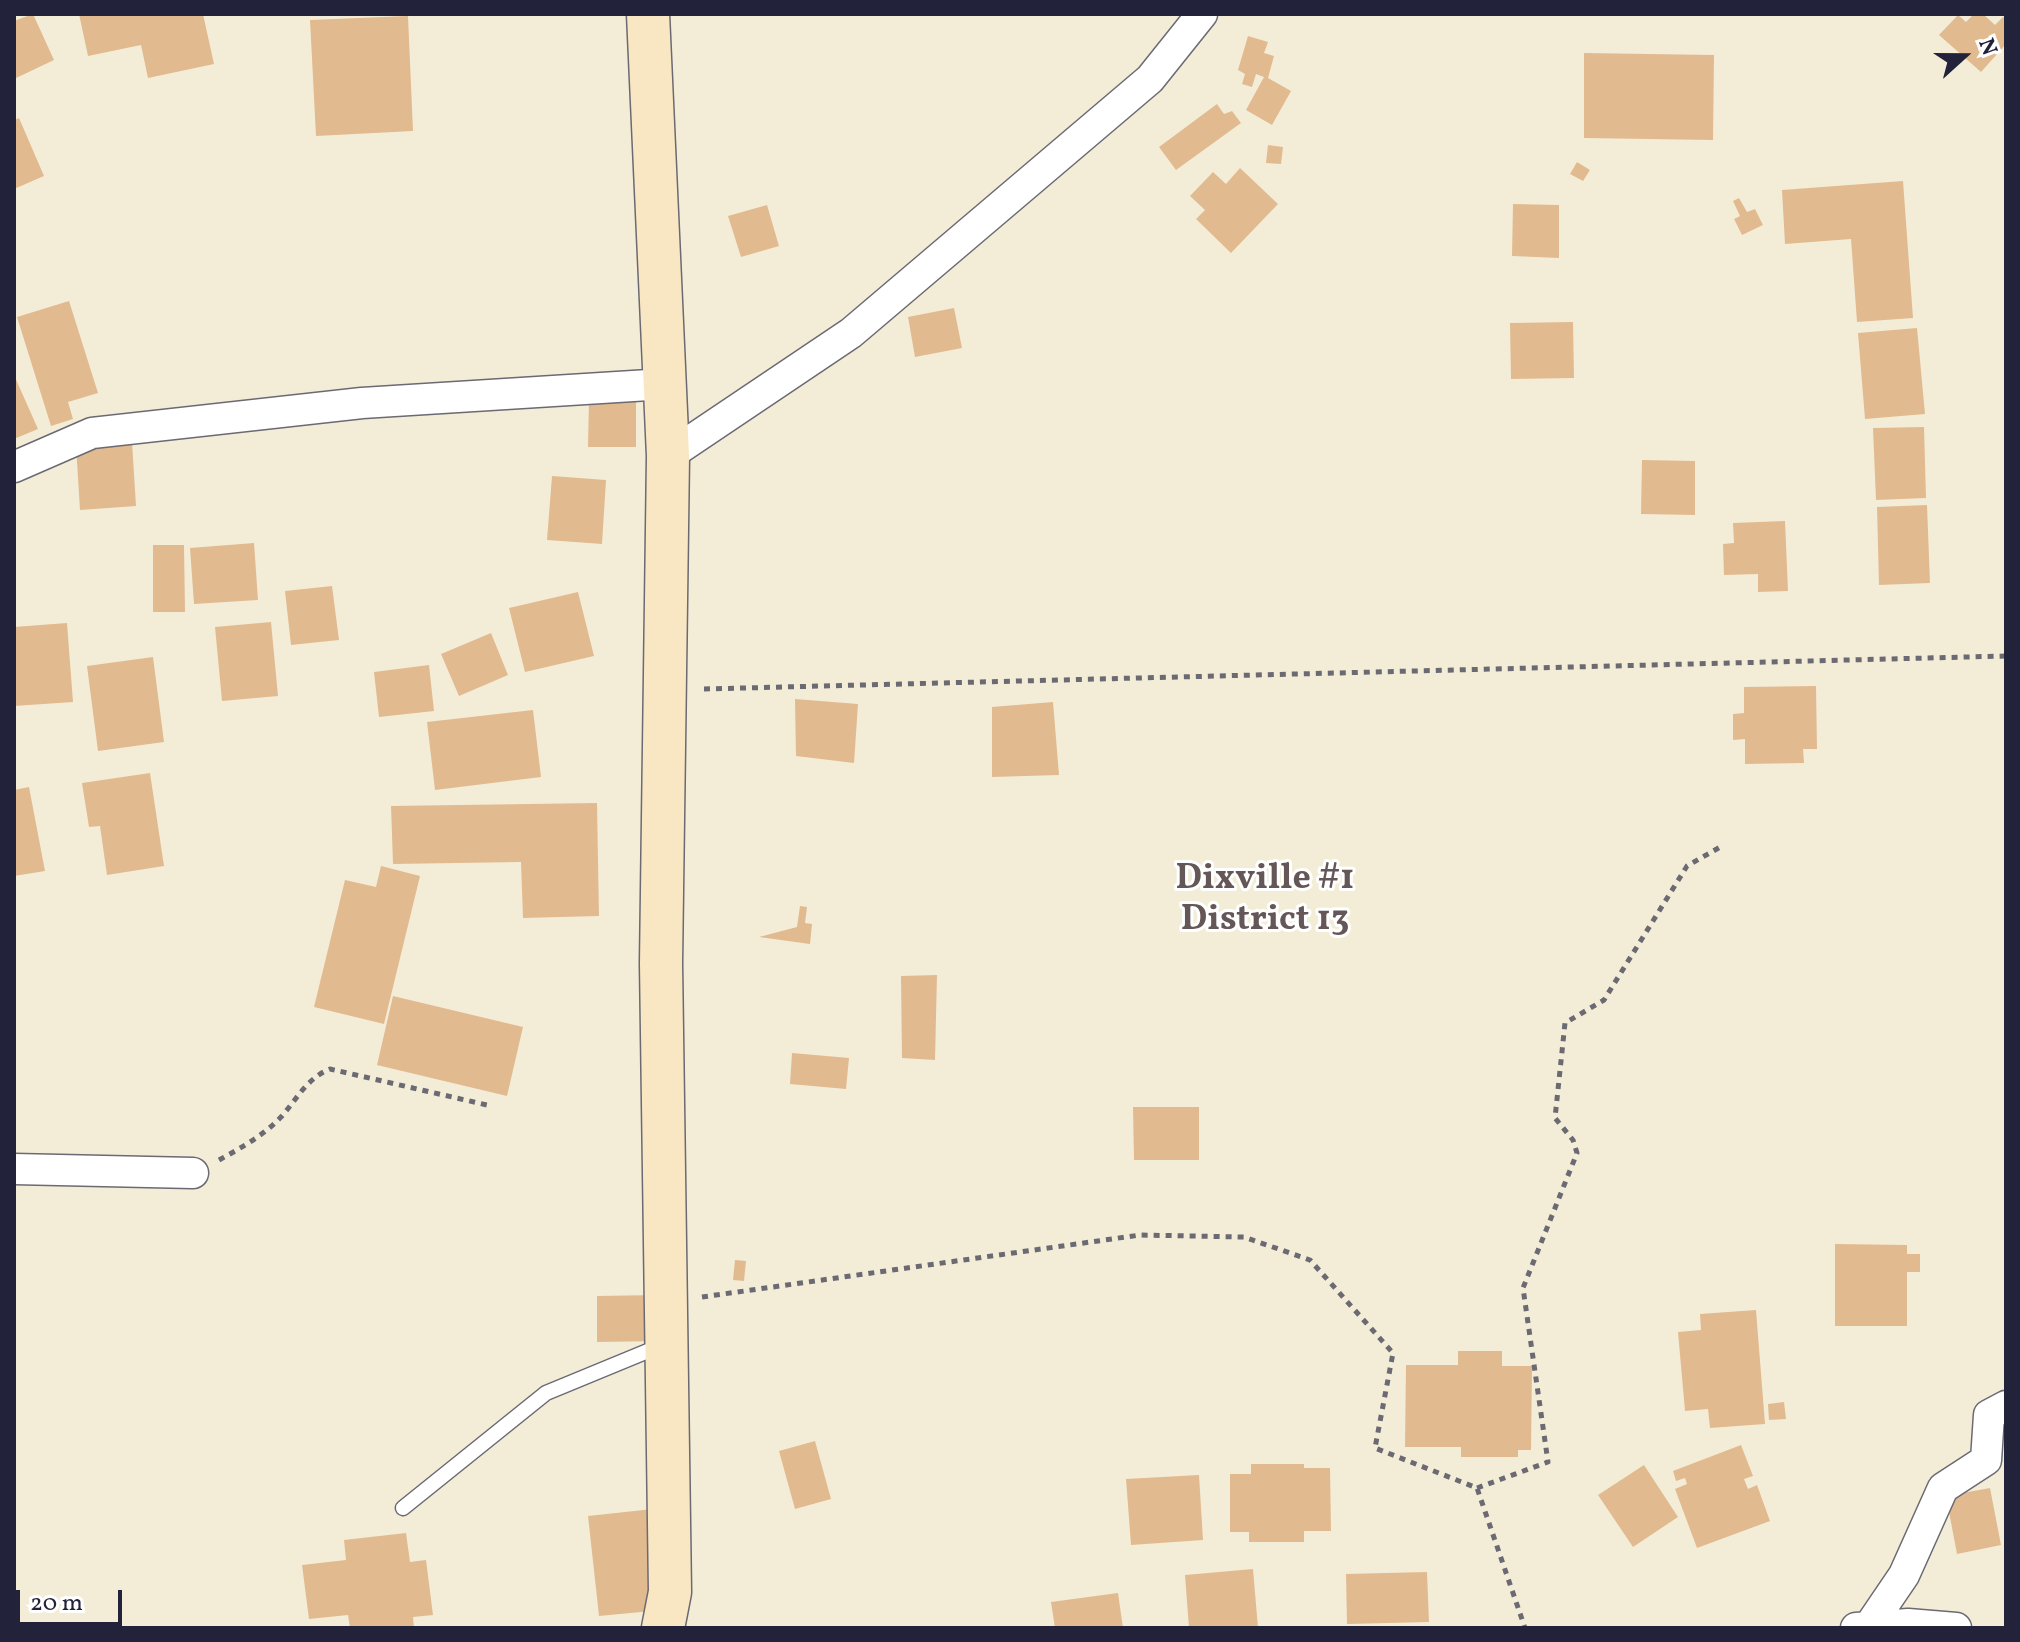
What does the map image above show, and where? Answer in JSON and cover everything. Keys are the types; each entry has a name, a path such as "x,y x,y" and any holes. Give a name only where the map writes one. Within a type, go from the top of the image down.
{"main road":[{"path":"648,14 668,456 661,963 668,1303 668,1616"}],"street":[{"path":"668,456 851,333 1150,79 1202,14"},
{"path":"14,467 92,433 362,403 665,384"},
{"path":"14,1169 193,1173"},
{"path":"1865,1627 1904,1575 1943,1488 1986,1460 1989,1415 2006,1406"},
{"path":"1865,1627 1956,1628"}],"lane":[{"path":"403,1508 546,1393 668,1343 668,1303"}],"path":[{"path":"663,690 2006,656"},
{"path":"668,1303 1140,1235 1244,1237 1310,1260 1393,1353 1375,1448 1477,1488 1548,1462 1523,1288 1577,1153 1573,1140 1555,1118 1565,1023 1604,1000 1687,866 1722,846"},
{"path":"193,1173 244,1147 279,1119 315,1075 330,1069 487,1105"},
{"path":"1477,1488 1525,1628"}],"building":[{"path":"33,14 54,60 14,79 14,21"},
{"path":"79,14 203,14 214,64 148,78 141,45 88,56"},
{"path":"1974,14 1983,14 1995,25 2003,17 2006,19 2006,44 1981,72 1939,35 1958,15 1966,22"},
{"path":"408,16 413,131 316,136 310,20"},
{"path":"1248,36 1268,42 1264,53 1274,56 1268,78 1291,91 1272,125 1246,110 1264,77 1256,74 1252,87 1242,84 1245,74 1238,70"},
{"path":"1584,53 1714,55 1713,140 1584,138"},
{"path":"1217,104 1224,114 1232,111 1241,123 1176,170 1159,147"},
{"path":"19,118 44,176 14,189 14,120"},
{"path":"1268,145 1283,147 1281,164 1266,163"},
{"path":"1577,162 1590,170 1583,181 1570,174"},
{"path":"1240,168 1278,204 1231,253 1196,219 1205,210 1190,196 1213,172 1226,184"},
{"path":"1903,181 1913,318 1857,322 1851,239 1785,244 1782,190"},
{"path":"1739,198 1747,212 1755,209 1763,225 1742,235 1734,219 1740,216 1733,201"},
{"path":"1513,204 1559,205 1559,258 1512,256"},
{"path":"767,205 779,246 741,257 728,216"},
{"path":"69,301 98,393 68,402 73,419 51,426 17,317"},
{"path":"954,308 962,348 915,357 908,317"},
{"path":"1573,322 1574,378 1511,379 1510,323"},
{"path":"1917,328 1925,414 1865,419 1858,333"},
{"path":"14,375 38,429 14,439"},
{"path":"589,399 636,401 636,447 588,447"},
{"path":"1924,427 1926,498 1876,500 1873,428"},
{"path":"132,442 136,506 80,510 76,445"},
{"path":"1642,460 1695,461 1695,515 1641,514"},
{"path":"552,476 606,480 602,544 547,540"},
{"path":"1927,505 1930,583 1879,585 1877,507"},
{"path":"1785,521 1788,591 1758,592 1758,574 1724,575 1723,544 1734,543 1733,523"},
{"path":"254,543 258,600 194,604 190,548"},
{"path":"153,545 184,545 185,612 153,612"},
{"path":"332,586 339,640 291,645 285,591"},
{"path":"578,592 594,656 525,672 509,608"},
{"path":"271,622 278,696 222,701 215,627"},
{"path":"67,623 73,702 14,706 14,627"},
{"path":"491,633 508,675 459,696 441,654"},
{"path":"153,657 164,742 98,751 87,666"},
{"path":"429,665 434,711 379,717 374,672"},
{"path":"1816,686 1817,749 1803,749 1804,763 1745,764 1745,739 1733,740 1733,714 1744,713 1744,687"},
{"path":"795,699 858,704 854,763 796,756"},
{"path":"1053,702 1059,775 992,777 992,707"},
{"path":"533,710 541,777 435,790 427,722"},
{"path":"150,773 164,866 107,875 100,826 89,827 82,783"},
{"path":"29,787 45,871 14,876 14,790"},
{"path":"597,803 599,916 523,918 521,862 393,864 391,806"},
{"path":"381,866 420,876 384,1024 314,1007 345,880 376,887"},
{"path":"800,906 807,907 805,923 812,924 810,944 759,937 797,927"},
{"path":"937,975 935,1060 902,1058 901,976"},
{"path":"393,996 523,1027 507,1096 377,1065"},
{"path":"792,1053 849,1058 846,1089 790,1084"},
{"path":"1133,1107 1199,1107 1199,1160 1134,1160"},
{"path":"1835,1244 1907,1245 1907,1254 1920,1254 1920,1272 1907,1272 1907,1326 1835,1326"},
{"path":"735,1260 746,1261 744,1281 733,1280"},
{"path":"658,1295 659,1341 597,1342 597,1296"},
{"path":"1756,1310 1765,1424 1710,1428 1708,1409 1685,1411 1678,1332 1701,1330 1700,1314"},
{"path":"1458,1351 1502,1351 1502,1366 1532,1366 1531,1450 1518,1450 1518,1457 1461,1457 1461,1447 1405,1447 1406,1365 1458,1365"},
{"path":"1784,1402 1786,1419 1769,1420 1768,1404"},
{"path":"815,1441 831,1499 795,1509 779,1451"},
{"path":"1741,1445 1753,1476 1744,1479 1748,1489 1757,1485 1770,1521 1697,1548 1675,1489 1687,1484 1685,1478 1676,1481 1673,1471"},
{"path":"1251,1464 1304,1464 1304,1468 1330,1468 1331,1531 1304,1531 1304,1542 1249,1542 1249,1532 1230,1532 1230,1474 1251,1474"},
{"path":"1644,1465 1678,1517 1633,1547 1598,1495"},
{"path":"1199,1475 1203,1540 1131,1545 1126,1479"},
{"path":"1990,1488 2001,1545 1957,1554 1946,1496"},
{"path":"662,1508 673,1609 599,1616 588,1516"},
{"path":"406,1533 410,1562 426,1560 433,1615 413,1617 414,1628 350,1628 348,1615 309,1619 302,1565 346,1560 344,1540"},
{"path":"1253,1569 1258,1628 1189,1628 1185,1575"},
{"path":"1427,1572 1429,1622 1347,1624 1346,1574"},
{"path":"1118,1593 1123,1628 1055,1628 1051,1602"}],"district":[{"name":"Dixville #1 District 13","path":"1265,902"}]}
